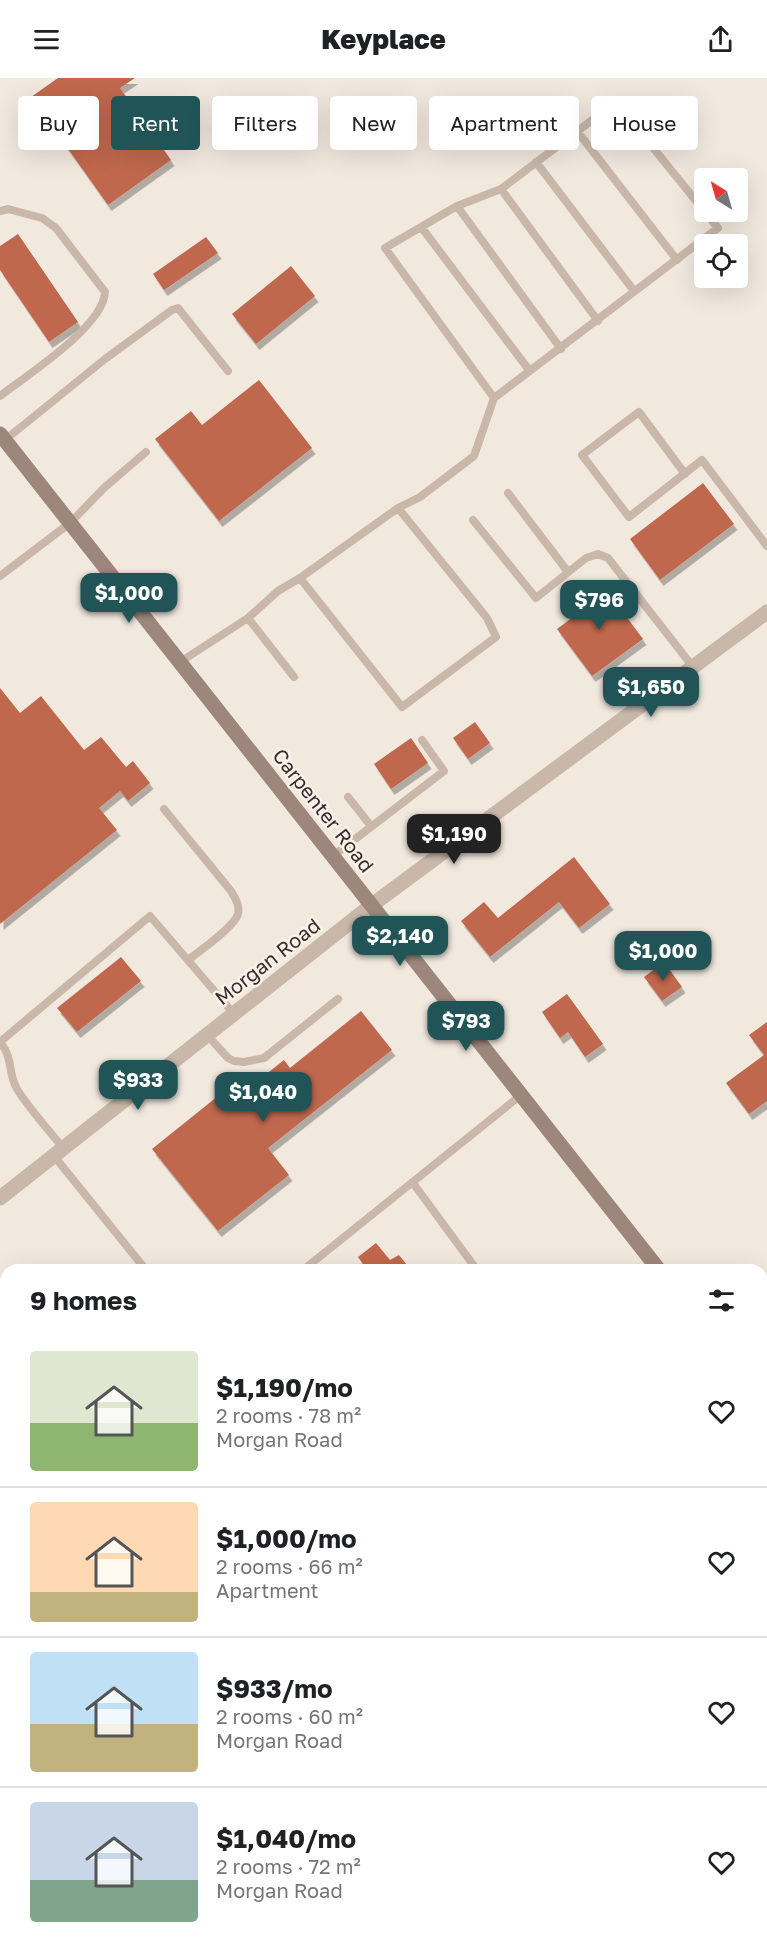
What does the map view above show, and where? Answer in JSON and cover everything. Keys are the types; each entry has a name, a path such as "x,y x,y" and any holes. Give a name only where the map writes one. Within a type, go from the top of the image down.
{"main road":[{"name":"Carpenter Road","path":"2,437 654,1264"}],"street":[{"name":"Morgan Road","path":"0,1198 372,905 767,612"}],"lane":[{"path":"180,662 248,618 278,591 300,578 398,508 420,497 474,456 494,399 529,370 561,349 718,228 616,102 579,130"},
{"path":"579,134 677,260"},
{"path":"494,399 385,248 457,206 501,189 552,150"},
{"path":"536,162 634,291"},
{"path":"501,189 598,321"},
{"path":"457,206 561,349"},
{"path":"0,211 8,209 42,218 56,228 105,292 105,298 99,310 76,338 0,396"},
{"path":"422,228 529,370"},
{"path":"2,437 105,359 178,308 228,371"},
{"path":"686,474 639,412 582,455 629,517 686,474 702,460 767,546"},
{"path":"0,576 70,523 105,487 146,452"},
{"path":"508,493 568,572"},
{"path":"300,578 402,706 496,637 487,618 398,508"},
{"path":"473,520 536,598 586,558 598,554 608,558 693,667"},
{"path":"248,618 294,677"},
{"path":"333,856 444,771 422,740"},
{"path":"348,797 371,826"},
{"path":"165,809 231,891 238,909 238,916 188,960"},
{"path":"142,1264 59,1152 18,1090 11,1077 8,1052 0,1042 150,916 234,1014"},
{"path":"207,1035 228,1058 234,1061 244,1062 264,1058 338,999"},
{"path":"311,1264 521,1095"},
{"path":"413,1183 473,1264"}],"building":[{"path":"58,78 135,78 120,88 126,96 111,96 111,150 164,150 171,160 108,205 69,150 99,150 99,96 32,96"},
{"path":"18,234 78,322 49,342 0,270 0,246"},
{"path":"206,237 218,253 164,290 153,274"},
{"path":"291,266 315,296 256,344 232,314"},
{"path":"259,380 312,448 219,521 155,439 191,411 202,425"},
{"path":"703,483 734,524 660,580 630,539"},
{"path":"601,583 643,639 592,676 557,629 581,611 575,603"},
{"path":"0,688 20,713 41,696 84,750 101,737 126,767 133,761 150,783 128,801 120,791 99,808 117,830 0,924"},
{"path":"475,722 490,743 468,759 453,738"},
{"path":"411,738 428,763 391,789 374,764"},
{"path":"574,857 610,904 579,928 559,902 490,957 461,921 484,902 498,918"},
{"path":"121,957 141,981 77,1032 57,1008"},
{"path":"664,962 682,987 662,1001 644,977"},
{"path":"567,994 603,1044 585,1057 568,1032 560,1038 542,1012"},
{"path":"361,1011 392,1050 268,1148 289,1175 218,1231 152,1149 223,1092 231,1102 284,1060 290,1068"},
{"path":"767,1022 767,1101 749,1114 726,1083 764,1055 749,1035"},
{"path":"376,1243 390,1260 399,1255 406,1264 363,1264 358,1257"}]}
